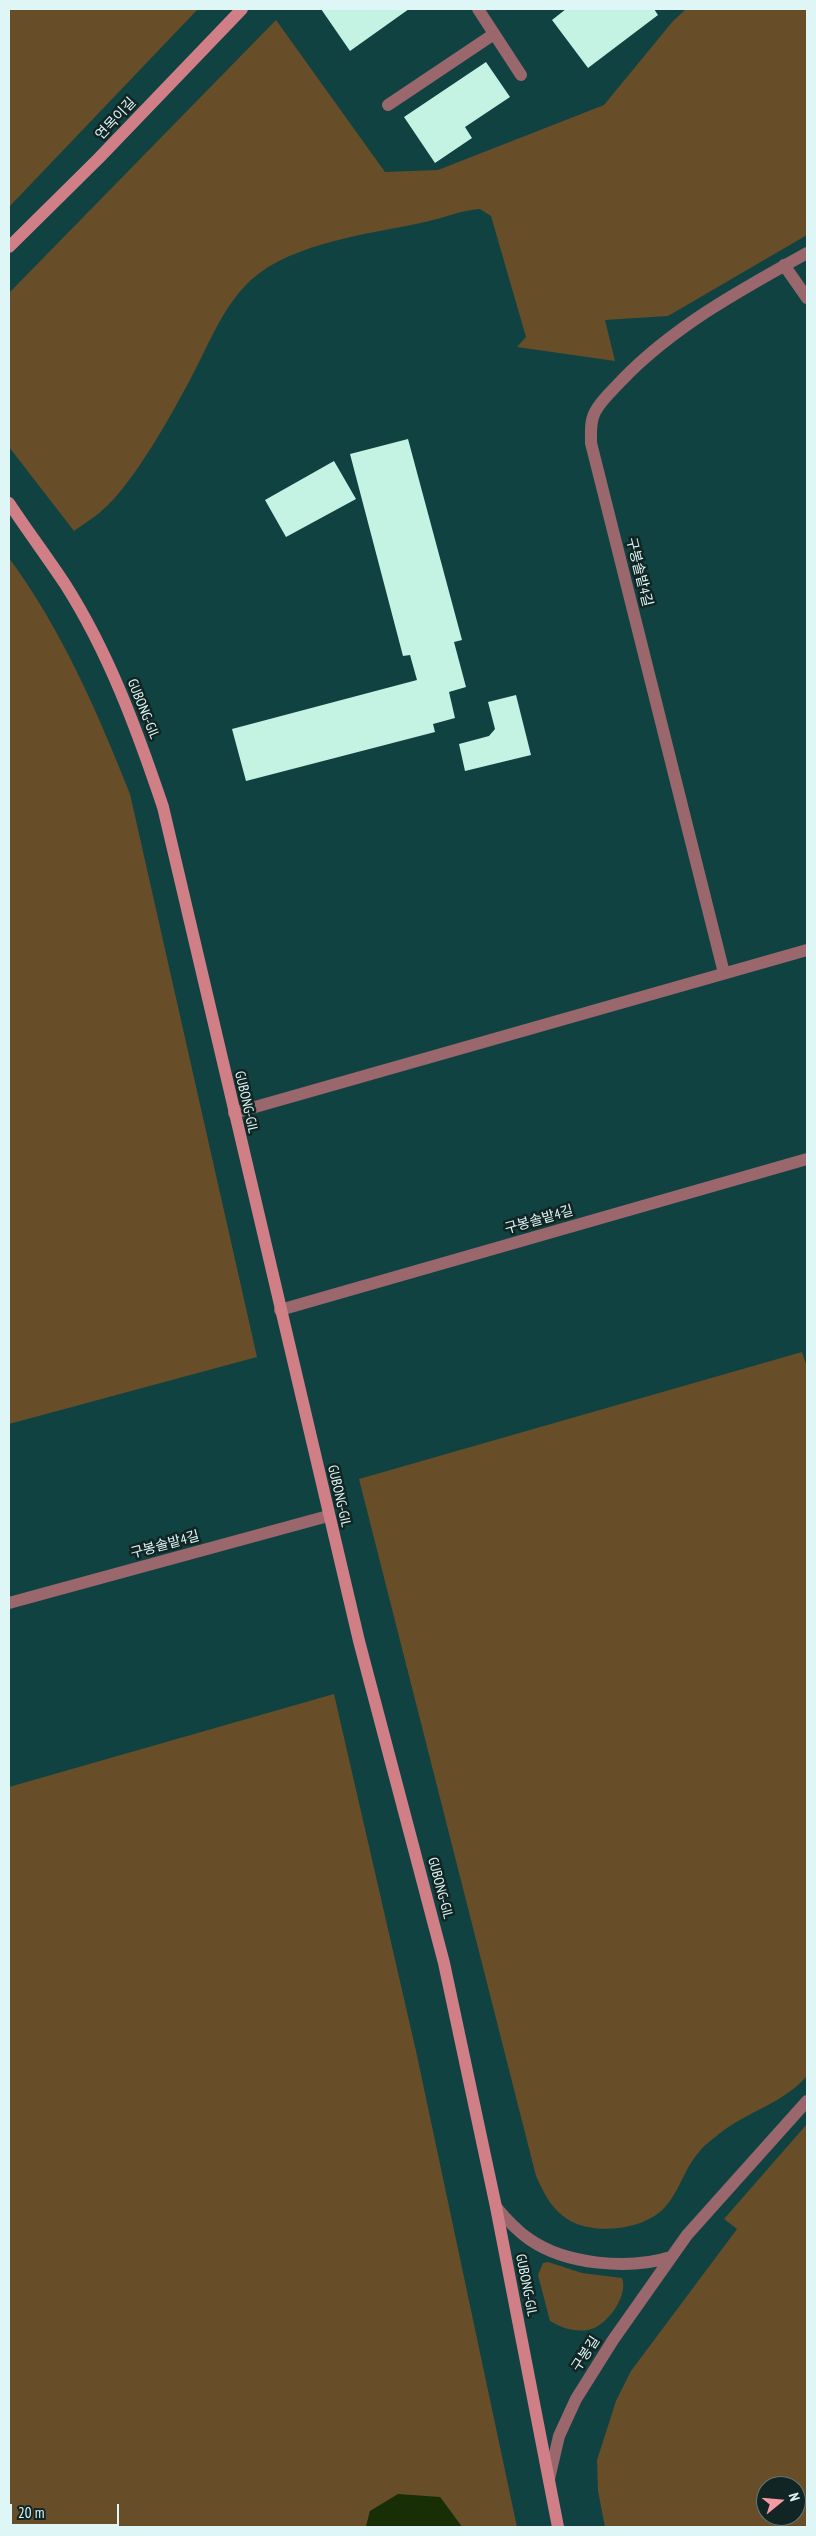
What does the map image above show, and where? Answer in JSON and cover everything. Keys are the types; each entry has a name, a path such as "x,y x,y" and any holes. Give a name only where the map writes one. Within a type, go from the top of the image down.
{"street":[{"name":"연목이길","path":"9,247 99,158 242,9"},
{"path":"478,9 521,75"},
{"path":"388,105 494,34"},
{"name":"구봉솔밭4길","path":"724,973 591,442 591,426 594,414 602,402 644,358 666,339 748,286 807,253"},
{"path":"784,266 807,298"},
{"name":"GUBONG-GIL","path":"9,503 66,585 106,660 134,721 163,807 358,1642 444,1963 496,2207 558,2527"},
{"path":"234,1113 807,950"},
{"name":"구봉솔밭4길","path":"280,1310 807,1159"},
{"name":"구봉솔밭4길","path":"9,1602 328,1516"},
{"name":"구봉길","path":"549,2479 559,2436 576,2399 602,2356 687,2235 807,2100"},
{"path":"496,2207 511,2225 530,2240 570,2257 620,2265 656,2262 671,2257"}],"shaded area":[{"path":"9,9 198,9 9,207"},
{"path":"686,9 807,9 807,235 668,316 605,320 615,361 517,347 526,337 491,216 480,209 459,212 425,222 334,241 310,248 268,267 251,280 232,301 217,326 192,376 142,462 118,494 103,510 74,531 9,447 9,293 276,20 385,172 438,170 604,105 673,21"},
{"path":"9,558 28,585 62,642 105,732 130,794 257,1357 9,1424"},
{"path":"802,1352 807,1367 807,2076 787,2093 730,2126 701,2149 693,2159 671,2199 660,2212 639,2223 626,2227 598,2229 585,2226 573,2222 558,2212 547,2198 536,2176 359,1479"},
{"path":"334,1694 416,2051 517,2527 462,2527 440,2497 370,2511 366,2527 9,2527 9,1787"},
{"path":"807,2124 807,2527 605,2527 598,2491 597,2460 616,2401 631,2371 737,2229 724,2219"},
{"path":"548,2262 582,2273 622,2278 622,2293 619,2302 609,2317 595,2328 588,2330 568,2329 550,2321 538,2275 543,2263"},
{"path":"398,2494 440,2497 462,2527 366,2527 370,2511"}],"building":[{"path":"321,9 409,9 350,51"},
{"path":"566,9 654,9 658,15 588,68 552,20"},
{"path":"486,62 510,97 465,127 472,138 435,163 404,117"},
{"path":"408,439 462,640 454,642 466,687 449,692 455,718 433,724 435,732 246,781 232,729 417,680 410,655 403,656 350,454"},
{"path":"334,461 356,499 286,537 265,500"},
{"path":"516,695 531,755 465,771 459,744 489,736 495,729 488,702"}]}
